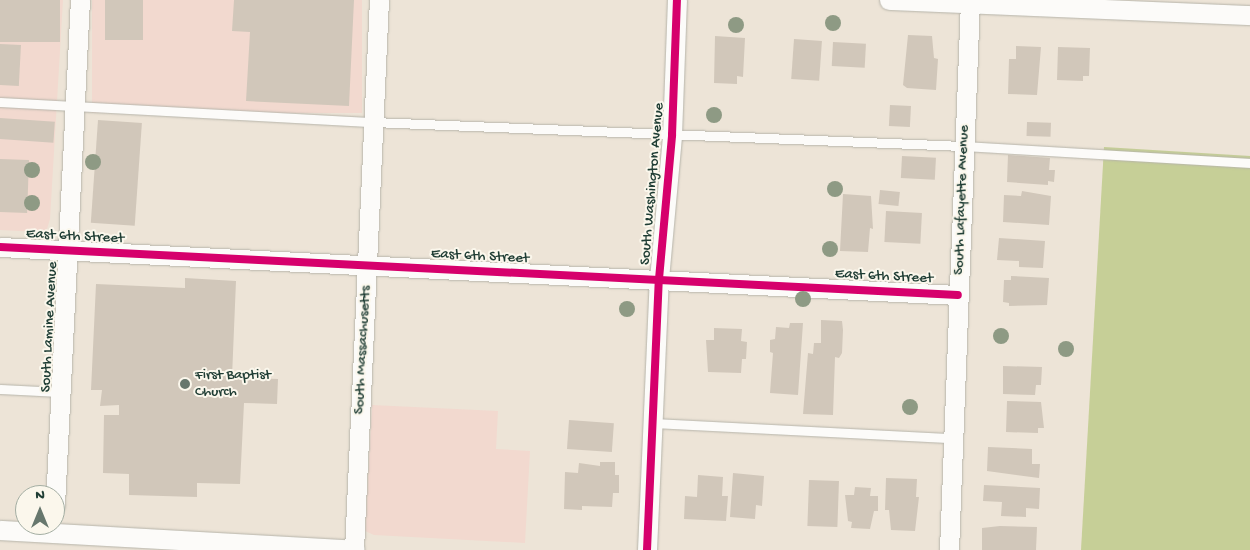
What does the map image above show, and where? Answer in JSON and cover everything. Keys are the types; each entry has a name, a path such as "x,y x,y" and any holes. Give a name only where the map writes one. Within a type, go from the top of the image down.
{"street":[{"name":"South Lamine Avenue","path":"56,485 80,0"},
{"name":"South Massachusetts","path":"354,550 380,0"},
{"name":"South Washington Avenue","path":"647,550 659,279 672,135 676,0"},
{"path":"901,0 1250,15"},
{"name":"South Lafayette Avenue","path":"949,550 970,2"},
{"name":"East 6th Street","path":"0,247 958,295"},
{"path":"0,530 54,536 354,550"}],"lane":[{"path":"0,102 373,122 964,146 1250,163"},
{"path":"0,389 60,392"},
{"path":"653,423 954,438"}],"shaded area":[{"path":"0,0 63,0 50,219 47,229 39,232 0,230"},
{"path":"92,0 362,0 362,113 92,113"},
{"path":"372,405 498,411 496,449 530,451 525,543 374,535 365,531"}],"green space":[{"path":"1104,147 1250,156 1250,550 1081,550"}],"building":[{"path":"0,0 60,0 60,42 0,42"},
{"path":"105,0 143,0 143,40 105,40"},
{"path":"234,0 354,0 349,106 246,101 250,32 232,31"},
{"path":"908,35 932,36 934,58 938,59 936,90 907,88 903,85"},
{"path":"715,36 745,38 743,77 737,76 737,84 714,83"},
{"path":"794,39 822,41 819,81 791,79"},
{"path":"833,42 866,44 865,68 832,66"},
{"path":"0,44 21,45 19,86 0,85"},
{"path":"1016,46 1041,47 1037,95 1008,94 1009,59 1016,59"},
{"path":"1058,47 1090,48 1089,76 1083,76 1083,81 1057,80"},
{"path":"890,105 911,106 910,127 889,126"},
{"path":"0,118 55,122 53,143 0,139"},
{"path":"98,120 142,123 135,226 91,223"},
{"path":"1027,122 1051,123 1050,137 1027,136"},
{"path":"1008,155 1050,158 1049,170 1055,170 1054,182 1048,181 1048,185 1007,182"},
{"path":"902,156 936,158 935,180 901,178"},
{"path":"0,159 29,160 27,213 0,212"},
{"path":"880,190 900,192 898,206 879,204"},
{"path":"1022,191 1051,196 1049,225 1003,222 1004,195 1021,196"},
{"path":"843,194 871,196 873,229 870,228 868,252 840,251"},
{"path":"886,211 922,213 920,244 884,242"},
{"path":"999,238 1045,241 1043,268 1019,267 1019,261 997,260"},
{"path":"1011,276 1049,278 1047,305 1009,306 1009,303 1003,302 1004,280 1011,280"},
{"name":"First Baptist Church","path":"185,278 236,281 232,377 278,379 277,404 244,403 240,484 197,483 197,497 129,495 129,474 103,473 104,415 119,415 119,405 100,406 102,390 91,390 96,284 185,288"},
{"path":"821,320 842,321 842,353 839,358 835,357 833,415 803,414 808,353 813,354 814,343 821,343"},
{"path":"790,323 803,323 798,395 770,393 773,353 770,352 770,340 775,339 776,327 789,328"},
{"path":"714,328 742,329 741,341 747,342 746,359 742,359 741,373 708,372 706,340 714,340"},
{"path":"1003,366 1042,367 1041,385 1036,385 1035,395 1003,394"},
{"path":"1007,401 1041,402 1044,428 1038,428 1038,433 1006,432"},
{"path":"569,420 614,423 612,452 567,449"},
{"path":"988,447 1032,449 1032,464 1040,464 1039,478 987,471"},
{"path":"600,462 615,462 615,475 619,475 619,493 613,493 612,507 582,506 582,510 564,509 565,472 578,473 579,463 600,466"},
{"path":"733,473 764,476 762,506 756,505 755,519 730,517"},
{"path":"698,475 723,477 722,496 728,496 726,521 684,519 685,496 697,497"},
{"path":"886,478 917,479 916,497 919,497 915,531 891,530 889,510 885,510"},
{"path":"809,480 839,481 837,527 807,526"},
{"path":"984,485 1040,488 1039,509 1026,508 1026,517 1001,516 1002,502 983,501"},
{"path":"855,487 871,488 870,496 878,496 878,511 874,511 870,529 851,528 852,522 848,521 845,495 854,495"},
{"path":"1000,526 1037,527 1036,550 982,550 982,528"}],"cycle path":[{"path":"647,550 659,279 672,135 677,0"},
{"path":"0,247 958,295"}],"place":[{"name":"First Baptist Church","path":"185,384"}]}
